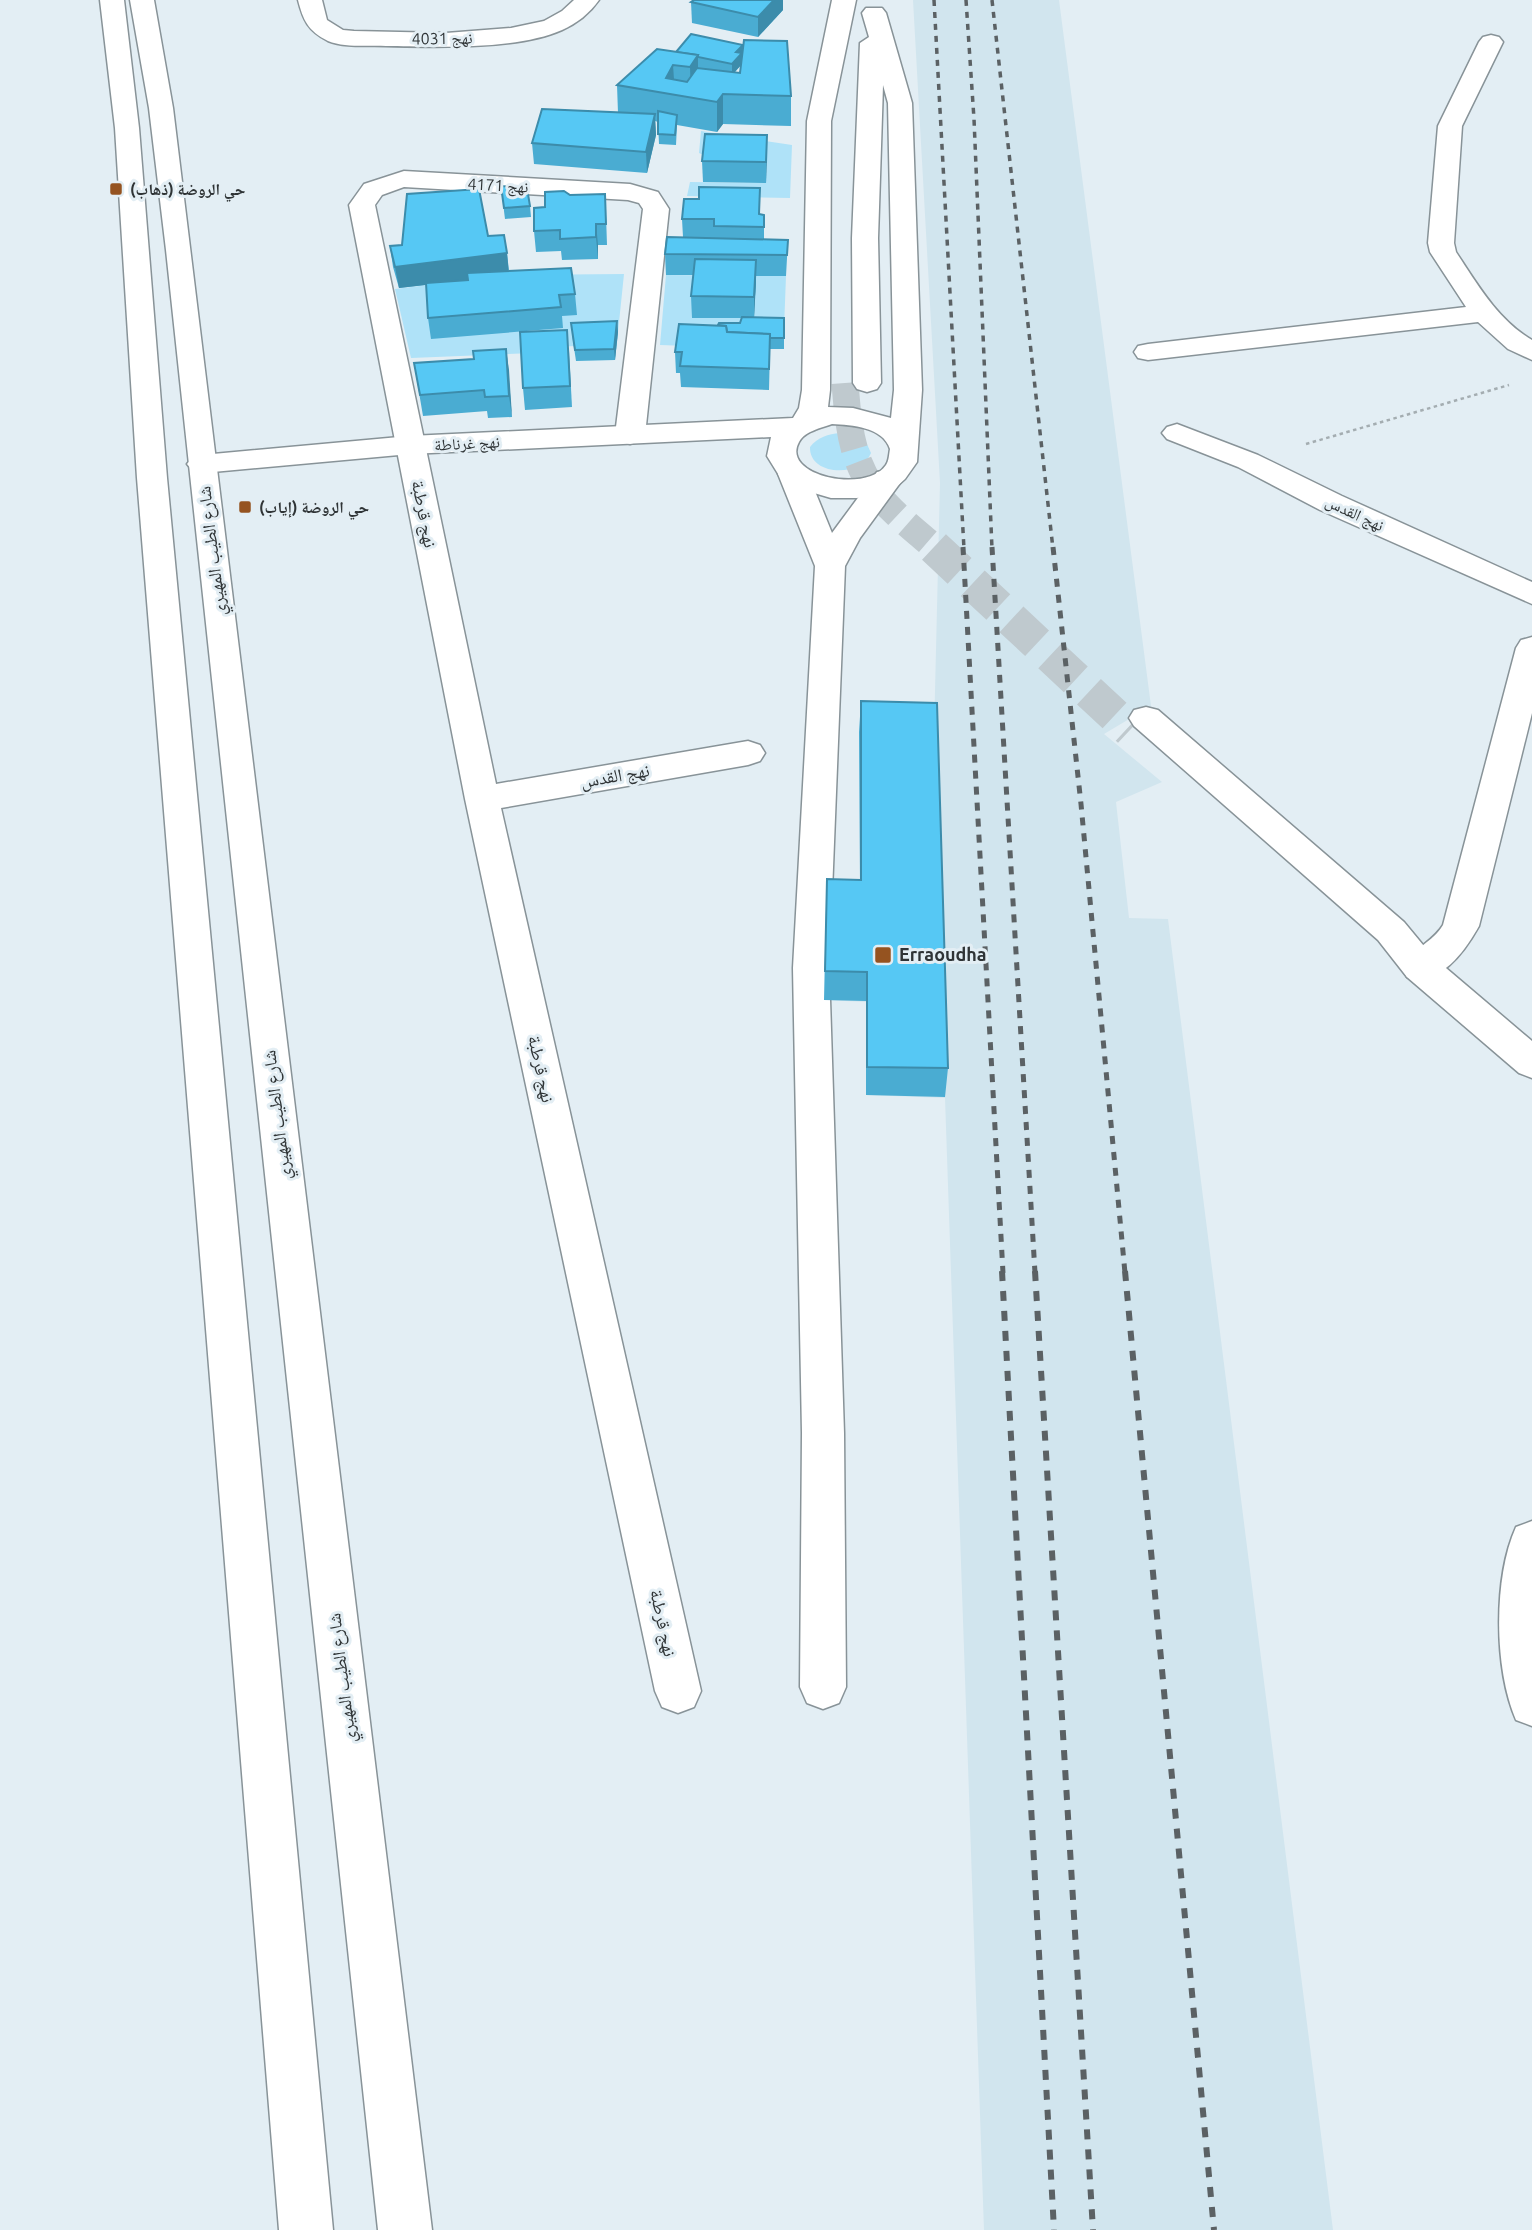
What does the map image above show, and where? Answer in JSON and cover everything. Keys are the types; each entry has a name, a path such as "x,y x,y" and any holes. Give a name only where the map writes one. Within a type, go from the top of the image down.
{"street":[{"path":"112,0 127,128 152,478 306,2230"},
{"name":"شارع الطيب المهيري","path":"142,0 162,108 405,2230"},
{"name":"نهج 4031","path":"310,0 316,23 337,36 446,40 533,32 570,16 587,0"},
{"path":"844,0 856,383 875,7"},
{"path":"830,566 781,450 785,438 801,425 813,408 816,390 819,121 844,0"},
{"path":"823,1688 823,1433 811,968 830,566 846,535 905,458 908,390 900,103 875,7"},
{"path":"1491,42 1450,125 1440,233 1443,252 1485,313 1510,338 1532,352"},
{"name":"نهج 4171","path":"410,445 362,205 364,197 379,186 404,179 630,192 640,194 654,203 630,435"},
{"path":"1148,352 1485,313"},
{"path":"801,425 830,415 868,418 896,434 904,446"},
{"name":"نهج غرناطة","path":"202,464 410,445 801,425"},
{"path":"733,430 761,445 809,484 839,490 871,487 888,479"},
{"name":"نهج القدس","path":"1177,433 1248,461 1331,503 1532,594"},
{"name":"نهج قرطبة","path":"410,445 482,799 678,1691"},
{"path":"1420,967 1451,943 1461,926 1532,648"},
{"path":"1138,724 1351,926 1376,945 1420,967 1532,1063"},
{"name":"نهج القدس","path":"482,799 748,753"},
{"path":"1532,1541 1523,1595 1524,1657 1532,1704"}],"path":[{"path":"1248,461 1519,382"}],"shaded area":[{"path":"913,0 1059,0 1151,706 1104,734 1162,782 1116,802 1129,918 1168,919 1333,2230 984,2230 945,1098 866,1095 866,1002 824,1000 860,909 859,732 934,733 940,483"},
{"path":"701,131 792,145 790,198 687,196 690,182 766,183 699,153"},
{"path":"624,274 618,332 573,334 574,346 557,347 558,352 411,358 395,289 509,275"},
{"path":"666,275 786,276 784,329 743,328 717,347 660,345"},
{"path":"840,433 851,434 866,442 871,453 866,461 847,470 826,468 818,464 812,457 810,447 824,437"}],"building":[{"path":"774,0 758,17 691,2"},
{"path":"691,34 743,45 736,52 742,53 732,64 676,52"},
{"path":"744,40 787,41 791,96 723,94 717,102 617,85 657,49 698,55 690,67 673,65 666,78 687,82 697,68 740,73"},
{"path":"542,109 655,114 646,152 532,143"},
{"path":"658,111 677,115 675,135 658,134"},
{"path":"705,134 767,135 766,162 702,161"},
{"path":"501,186 527,188 530,206 504,208"},
{"path":"699,187 760,188 759,214 764,215 764,227 714,226 714,219 682,219 684,199 699,199"},
{"path":"479,189 488,236 504,235 507,253 395,267 390,246 402,245 407,194"},
{"path":"564,191 570,195 605,194 606,224 596,224 596,237 560,239 560,230 534,231 534,208 545,207 545,192"},
{"path":"667,237 788,240 787,255 665,254"},
{"path":"695,259 756,260 754,297 691,296"},
{"path":"571,268 575,294 559,295 561,307 428,318 426,283 468,280 467,273"},
{"path":"742,317 784,318 784,338 770,338 770,334 727,332 726,326 718,325 740,323"},
{"path":"617,321 614,349 575,350 571,323"},
{"path":"679,324 726,326 727,332 770,334 769,369 680,366 682,352 675,352"},
{"path":"567,330 570,386 523,388 520,332"},
{"path":"506,349 509,396 485,397 484,390 420,395 414,363 474,359 473,351"},
{"name":"Erraoudha","path":"861,701 937,703 948,1068 867,1067 867,972 825,971 827,879 861,880"}],"tunnel":[{"path":"845,383 852,440 861,468 889,507 936,549"},
{"path":"934,547 1130,730"}],"railway":[{"path":"934,0 964,549"},
{"path":"966,0 974,119 992,549"},
{"path":"992,0 1053,549"},
{"path":"963,547 1003,1273"},
{"path":"992,547 1035,1273"},
{"path":"1053,547 1081,804 1125,1273"},
{"path":"1002,1271 1054,2230"},
{"path":"1035,1271 1093,2230"},
{"path":"1125,1271 1214,2230"}],"place":[{"name":"حي الروضة (ذهاب)","path":"116,189"},
{"name":"حي الروضة (إياب)","path":"245,507"},
{"name":"Erraoudha","path":"883,955"}]}
